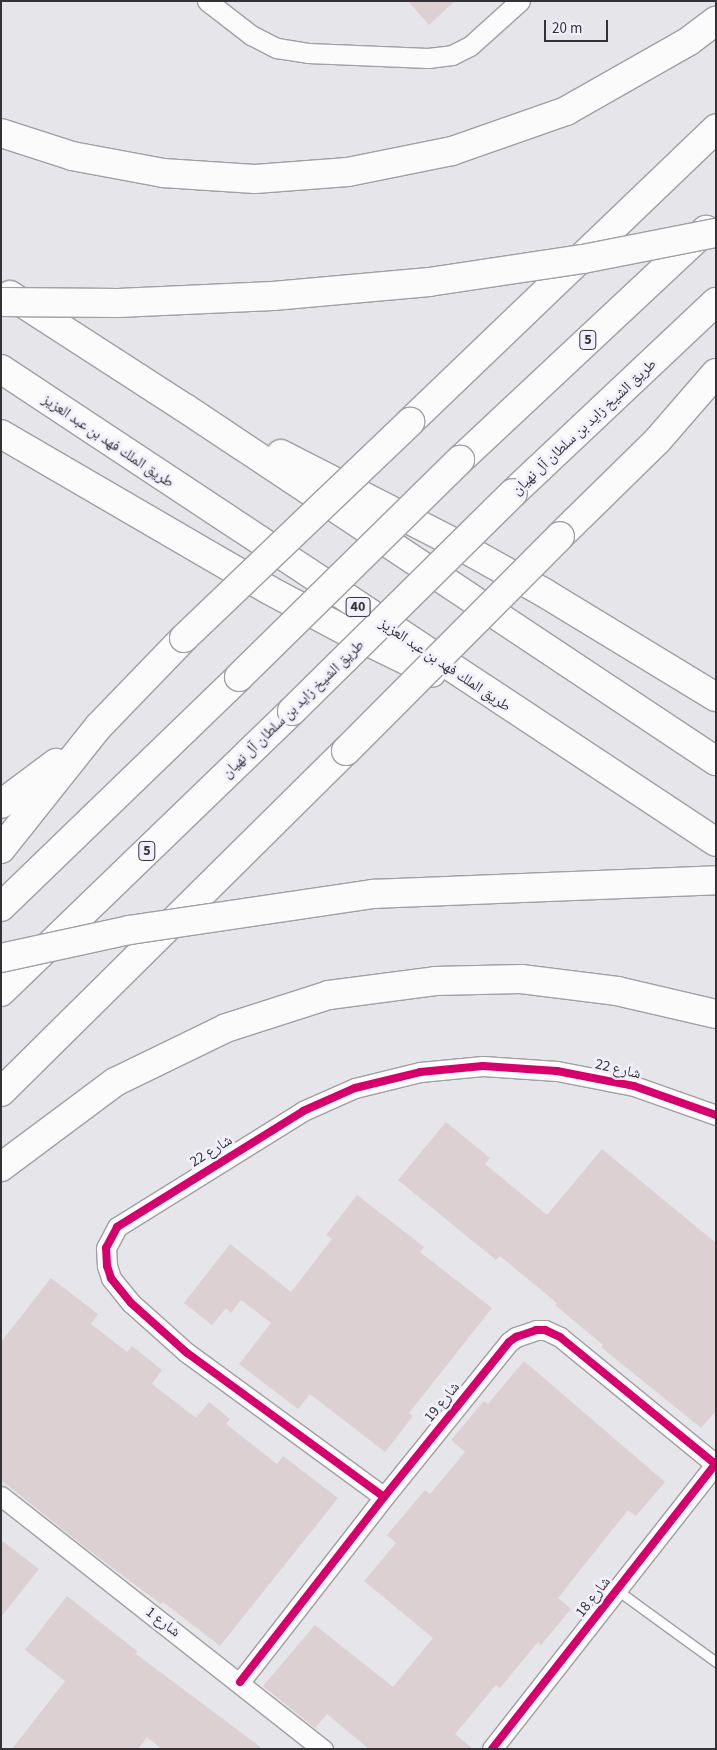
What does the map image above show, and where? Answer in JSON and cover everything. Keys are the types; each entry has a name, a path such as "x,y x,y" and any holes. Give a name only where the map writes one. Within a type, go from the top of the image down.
{"highway":[{"path":"1,133 72,156 163,173 255,179 348,172 452,151 566,111 689,41 716,21"},
{"path":"1,849 99,726 184,638 716,129"},
{"name":"5","path":"1,907 460,460 716,220"},
{"path":"1,302 118,303 274,296 428,282 583,259 716,233"},
{"path":"1,290 185,408 716,762"},
{"name":"طريق الشيخ زايد بن سلطان آل نهيان","path":"1,992 513,494 716,302"},
{"name":"طريق الملك فهد بن عبد العزيز","path":"1,369 510,708 716,842"},
{"path":"1,1092 656,441 716,373"},
{"path":"656,441 716,391"},
{"path":"185,408 284,455 455,543 543,592 716,698"},
{"path":"1,434 277,594 365,641 510,708"},
{"path":"1,804 31,783 99,726"},
{"path":"1,958 129,930 373,894 716,880"},
{"path":"1,1167 116,1082 226,1028 329,995 436,981 520,979 617,991 716,1014"}],"street":[{"path":"207,1 252,35 277,48 308,53 428,58 452,55 470,46 520,1"},
{"name":"شارع 22","path":"384,1497 187,1353 131,1303 111,1278 107,1266 106,1248 117,1227 303,1111 355,1088 420,1072 483,1066 557,1071 634,1086 716,1114"},
{"name":"شارع 19","path":"240,1682 384,1497 509,1342 526,1332 536,1330 554,1333 715,1464"},
{"name":"شارع 18","path":"492,1749 715,1464"},
{"name":"شارع 1","path":"1,1496 323,1749"}],"lane":[{"path":"617,1590 716,1662"}],"building":[{"path":"408,1 455,1 429,25"},
{"path":"446,1122 490,1158 485,1164 547,1215 602,1149 716,1243 716,1411 701,1428 601,1347 603,1345 555,1305 557,1303 500,1256 496,1260 398,1180"},
{"path":"357,1195 424,1247 420,1252 492,1308 409,1413 413,1416 385,1452 310,1394 298,1409 239,1364 271,1323 241,1300 231,1313 226,1308 212,1325 184,1303 230,1244 291,1292 332,1239 326,1235"},
{"path":"51,1278 98,1314 91,1324 127,1352 132,1346 162,1370 152,1384 196,1418 209,1402 230,1419 226,1424 277,1464 283,1456 338,1498 220,1646 163,1602 161,1604 86,1548 1,1480 1,1342"},
{"path":"524,1361 665,1482 636,1516 628,1510 558,1598 571,1609 541,1645 538,1642 500,1688 496,1685 455,1734 473,1749 369,1749 327,1714 315,1728 263,1686 315,1625 393,1687 433,1638 364,1581 396,1543 387,1535 425,1490 430,1494 465,1452 451,1440 484,1401 488,1404"},
{"path":"1,1540 39,1569 1,1617"},
{"path":"67,1596 137,1651 136,1654 263,1749 162,1749 147,1737 138,1749 12,1749 65,1681 25,1650"}],"cycle path":[{"path":"384,1497 187,1353 131,1303 111,1278 107,1266 106,1248 117,1227 303,1111 355,1088 420,1072 483,1066 557,1071 634,1086 716,1115"},
{"path":"240,1682 384,1497 509,1342 516,1337 536,1330 545,1330 560,1337 715,1464"},
{"path":"492,1749 716,1463"}]}
